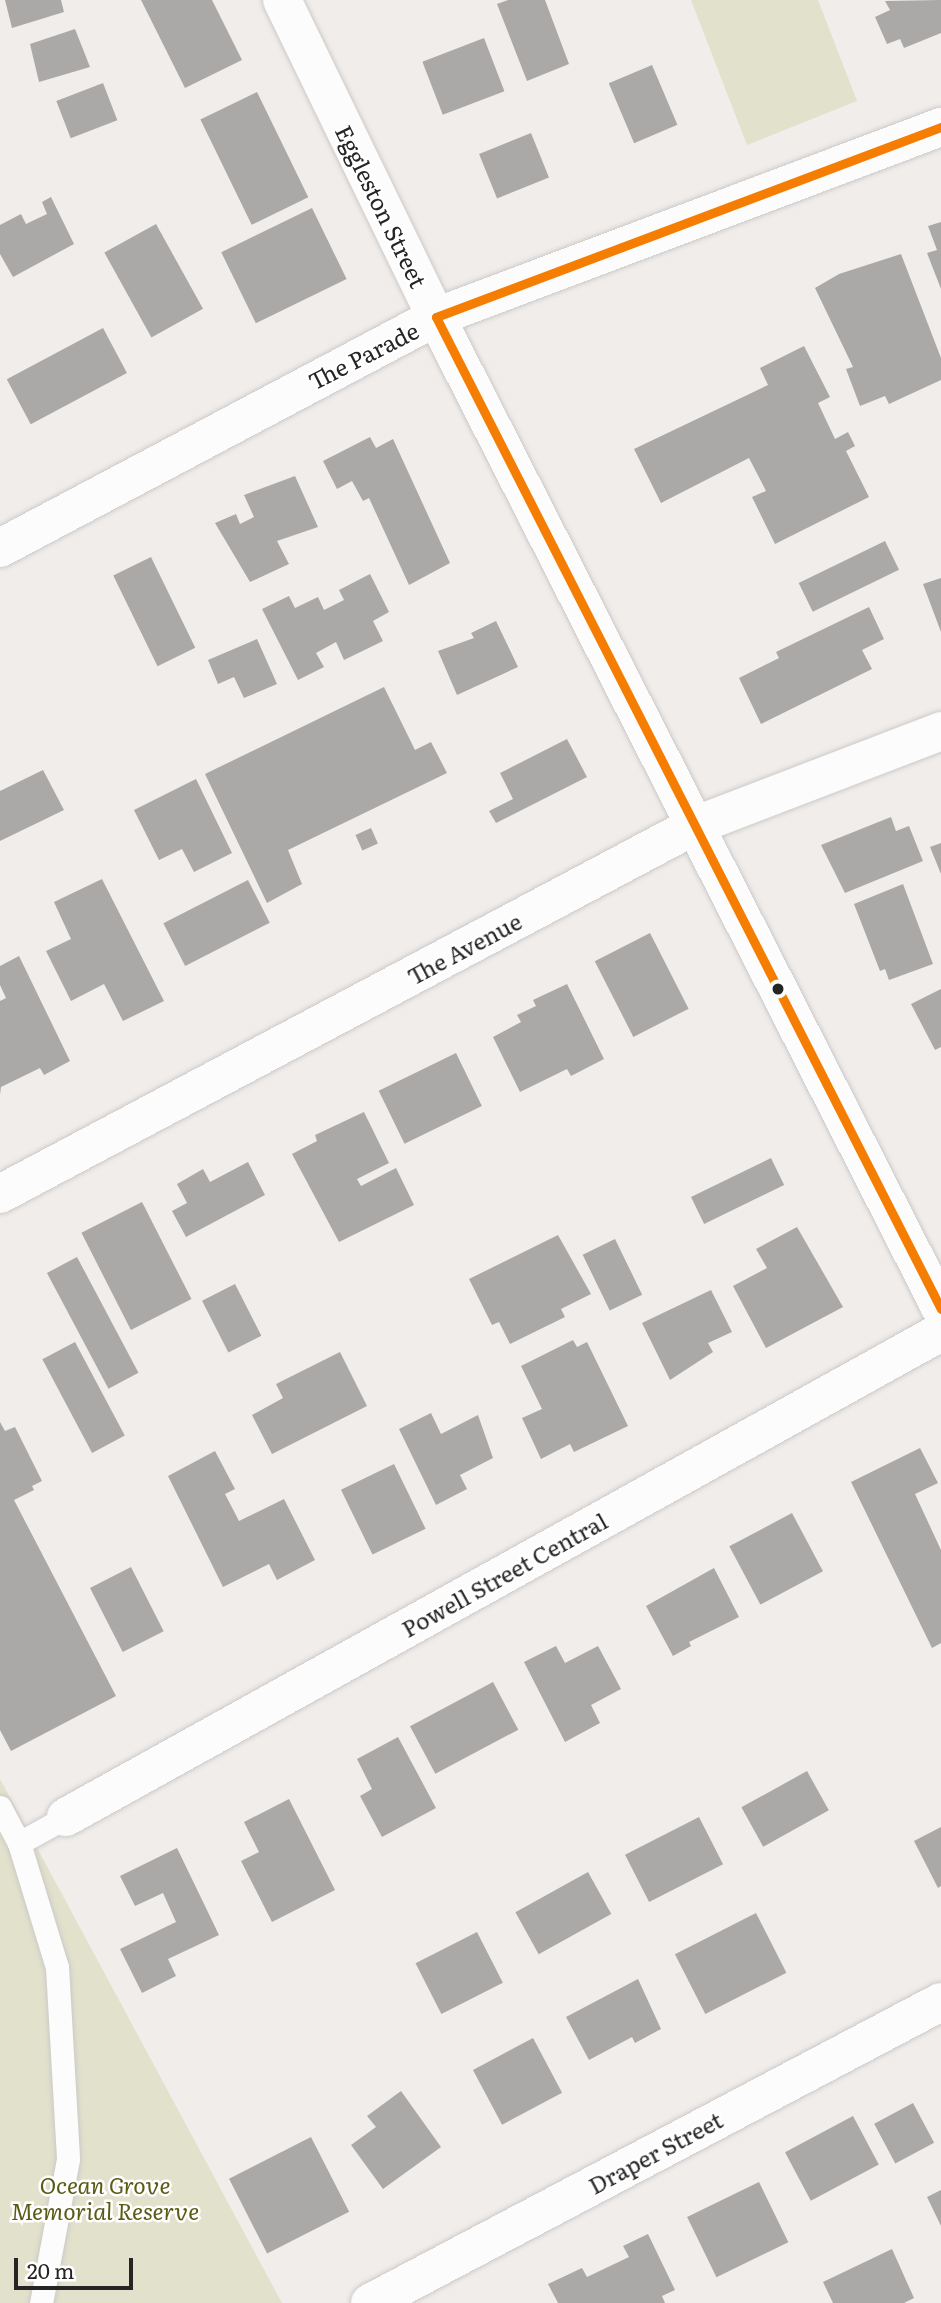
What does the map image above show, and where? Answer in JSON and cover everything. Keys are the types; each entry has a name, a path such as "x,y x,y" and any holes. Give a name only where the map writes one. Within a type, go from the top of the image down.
{"street":[{"name":"Eggleston Street","path":"282,0 436,317 941,1309"},
{"name":"The Parade","path":"0,548 436,317 941,127"},
{"name":"The Avenue","path":"0,1194 694,826 941,731"},
{"name":"Powell Street Central","path":"66,1817 941,1332"},
{"name":"Draper Street","path":"370,2303 941,2002"}],"lane":[{"path":"0,1807 19,1843 57,1967 68,2159 41,2303"},
{"path":"19,1843 66,1817"}],"green space":[{"path":"691,0 818,0 857,101 747,145"},
{"name":"Ocean Grove Memorial Reserve","path":"0,1779 282,2303 0,2303"}],"building":[{"path":"5,0 61,0 64,12 12,28"},
{"path":"141,0 212,0 242,60 185,88"},
{"path":"508,0 545,0 569,64 527,81 497,4"},
{"path":"941,0 941,33 904,48 900,39 887,44 875,17 890,10 885,1"},
{"path":"75,29 90,67 39,82 30,44"},
{"path":"484,38 504,91 443,115 422,62"},
{"path":"652,65 677,125 634,143 609,83"},
{"path":"103,83 117,120 71,138 56,101"},
{"path":"257,92 308,197 252,225 200,120"},
{"path":"531,133 549,178 497,198 479,154"},
{"path":"51,197 74,244 13,277 0,254 0,225 21,214 26,224 47,214 42,202"},
{"path":"312,208 347,279 256,323 221,252"},
{"path":"941,222 941,289 927,253 937,250 928,226"},
{"path":"156,224 203,309 151,337 104,253"},
{"path":"901,254 941,358 941,380 889,404 885,396 860,406 846,369 853,367 815,288 839,274"},
{"path":"103,328 127,373 31,424 7,379"},
{"path":"804,346 830,397 818,403 835,439 848,432 855,446 846,451 869,497 775,544 752,497 766,491 749,458 661,503 634,449 768,385 760,368"},
{"path":"370,437 376,448 393,439 450,563 409,585 369,498 363,501 352,481 337,489 323,461"},
{"path":"295,476 318,527 277,541 289,564 250,582 215,523 236,514 240,524 254,517 244,495"},
{"path":"885,541 899,570 813,612 799,583"},
{"path":"151,557 195,648 158,666 113,575"},
{"path":"370,574 389,612 373,621 383,641 344,660 336,642 316,653 324,667 298,680 262,609 289,596 295,608 318,597 324,610 344,600 339,590"},
{"path":"941,578 941,632 923,584"},
{"path":"869,607 884,639 862,650 872,669 761,724 739,678 779,658 776,652"},
{"path":"496,621 518,667 457,695 438,651 474,638 471,633"},
{"path":"257,639 277,684 244,698 234,677 218,684 208,660"},
{"path":"384,687 415,750 431,742 447,773 288,850 302,884 267,903 205,774"},
{"path":"567,739 587,777 496,823 489,811 513,799 500,773"},
{"path":"43,770 64,810 0,841 0,791"},
{"path":"196,779 232,853 194,872 182,849 159,860 134,810"},
{"path":"891,817 896,831 909,826 923,861 845,893 821,845"},
{"path":"371,828 378,844 362,850 355,835"},
{"path":"941,843 941,874 930,847"},
{"path":"102,879 164,1001 123,1021 104,984 71,1001 46,951 71,939 54,902"},
{"path":"248,880 270,923 185,966 163,923"},
{"path":"903,884 933,964 889,980 885,969 880,971 854,904"},
{"path":"650,933 689,1009 633,1037 595,961"},
{"path":"19,956 70,1061 44,1075 40,1068 1,1087 0,1095 0,1001 6,998 0,985 0,966"},
{"path":"567,984 604,1059 571,1076 567,1069 520,1092 493,1037 521,1022 517,1015 536,1006 533,1000"},
{"path":"941,989 941,1047 935,1050 911,1004"},
{"path":"456,1053 482,1106 405,1144 379,1091"},
{"path":"364,1112 389,1163 357,1179 361,1186 396,1168 414,1205 339,1242 292,1154 317,1141 315,1135"},
{"path":"771,1158 784,1185 704,1224 691,1197"},
{"path":"248,1162 265,1195 186,1237 172,1211 187,1203 177,1184 203,1169 210,1182"},
{"path":"142,1202 191,1299 131,1330 81,1233"},
{"path":"797,1227 843,1307 766,1348 733,1286 767,1268 756,1249"},
{"path":"558,1235 591,1294 561,1309 565,1317 510,1344 499,1322 492,1325 469,1279"},
{"path":"615,1239 642,1295 610,1311 583,1255"},
{"path":"77,1257 139,1373 108,1389 47,1273"},
{"path":"235,1284 261,1336 228,1352 202,1301"},
{"path":"711,1290 732,1332 708,1343 713,1352 670,1380 642,1323"},
{"path":"573,1340 577,1347 587,1342 628,1426 574,1452 570,1444 541,1459 522,1418 542,1409 521,1366"},
{"path":"75,1342 125,1436 92,1453 42,1359"},
{"path":"340,1352 367,1406 272,1454 252,1415 283,1398 276,1384"},
{"path":"431,1413 441,1434 478,1415 493,1458 460,1475 467,1489 436,1505 399,1429"},
{"path":"0,1422 5,1431 15,1427 42,1481 32,1486 34,1490 14,1500 116,1696 11,1751 0,1730"},
{"path":"920,1448 938,1483 915,1494 941,1550 941,1643 932,1648 851,1482"},
{"path":"215,1451 235,1489 225,1494 239,1521 284,1499 315,1560 277,1580 269,1564 223,1587 168,1476"},
{"path":"394,1464 426,1529 373,1555 341,1490"},
{"path":"792,1513 823,1571 760,1605 729,1546"},
{"path":"131,1567 164,1631 123,1652 90,1588"},
{"path":"714,1568 739,1617 689,1642 691,1646 673,1656 646,1606"},
{"path":"556,1646 565,1663 598,1646 621,1689 591,1705 600,1723 565,1742 524,1662"},
{"path":"493,1682 518,1730 435,1774 410,1726"},
{"path":"398,1737 436,1808 382,1837 360,1796 372,1789 357,1759"},
{"path":"807,1771 829,1810 763,1847 741,1807"},
{"path":"289,1799 335,1890 272,1922 241,1861 259,1852 244,1822"},
{"path":"699,1817 723,1864 649,1902 625,1855"},
{"path":"941,1827 941,1886 938,1888 914,1841"},
{"path":"177,1848 219,1935 168,1959 176,1976 142,1993 120,1949 176,1922 163,1893 135,1906 120,1876"},
{"path":"588,1872 611,1914 539,1954 515,1912"},
{"path":"756,1913 786,1973 705,2014 675,1954"},
{"path":"477,1932 503,1983 441,2014 416,1963"},
{"path":"638,1979 661,2029 635,2043 632,2037 589,2060 566,2017"},
{"path":"533,2038 562,2093 502,2125 473,2070"},
{"path":"401,2091 441,2147 383,2189 351,2145 376,2127 367,2116"},
{"path":"913,2103 934,2143 895,2163 874,2124"},
{"path":"853,2116 879,2165 811,2201 785,2152"},
{"path":"311,2137 349,2212 267,2254 229,2179"},
{"path":"759,2182 788,2242 716,2277 687,2217"},
{"path":"941,2190 941,2226 927,2197"},
{"path":"648,2234 675,2290 662,2296 665,2303 558,2303 548,2284 582,2268 587,2277 629,2257 623,2246"},
{"path":"892,2249 914,2298 904,2303 833,2303 823,2282"}],"transit line":[{"path":"436,317 941,127"},
{"path":"436,317 941,1309"}]}
